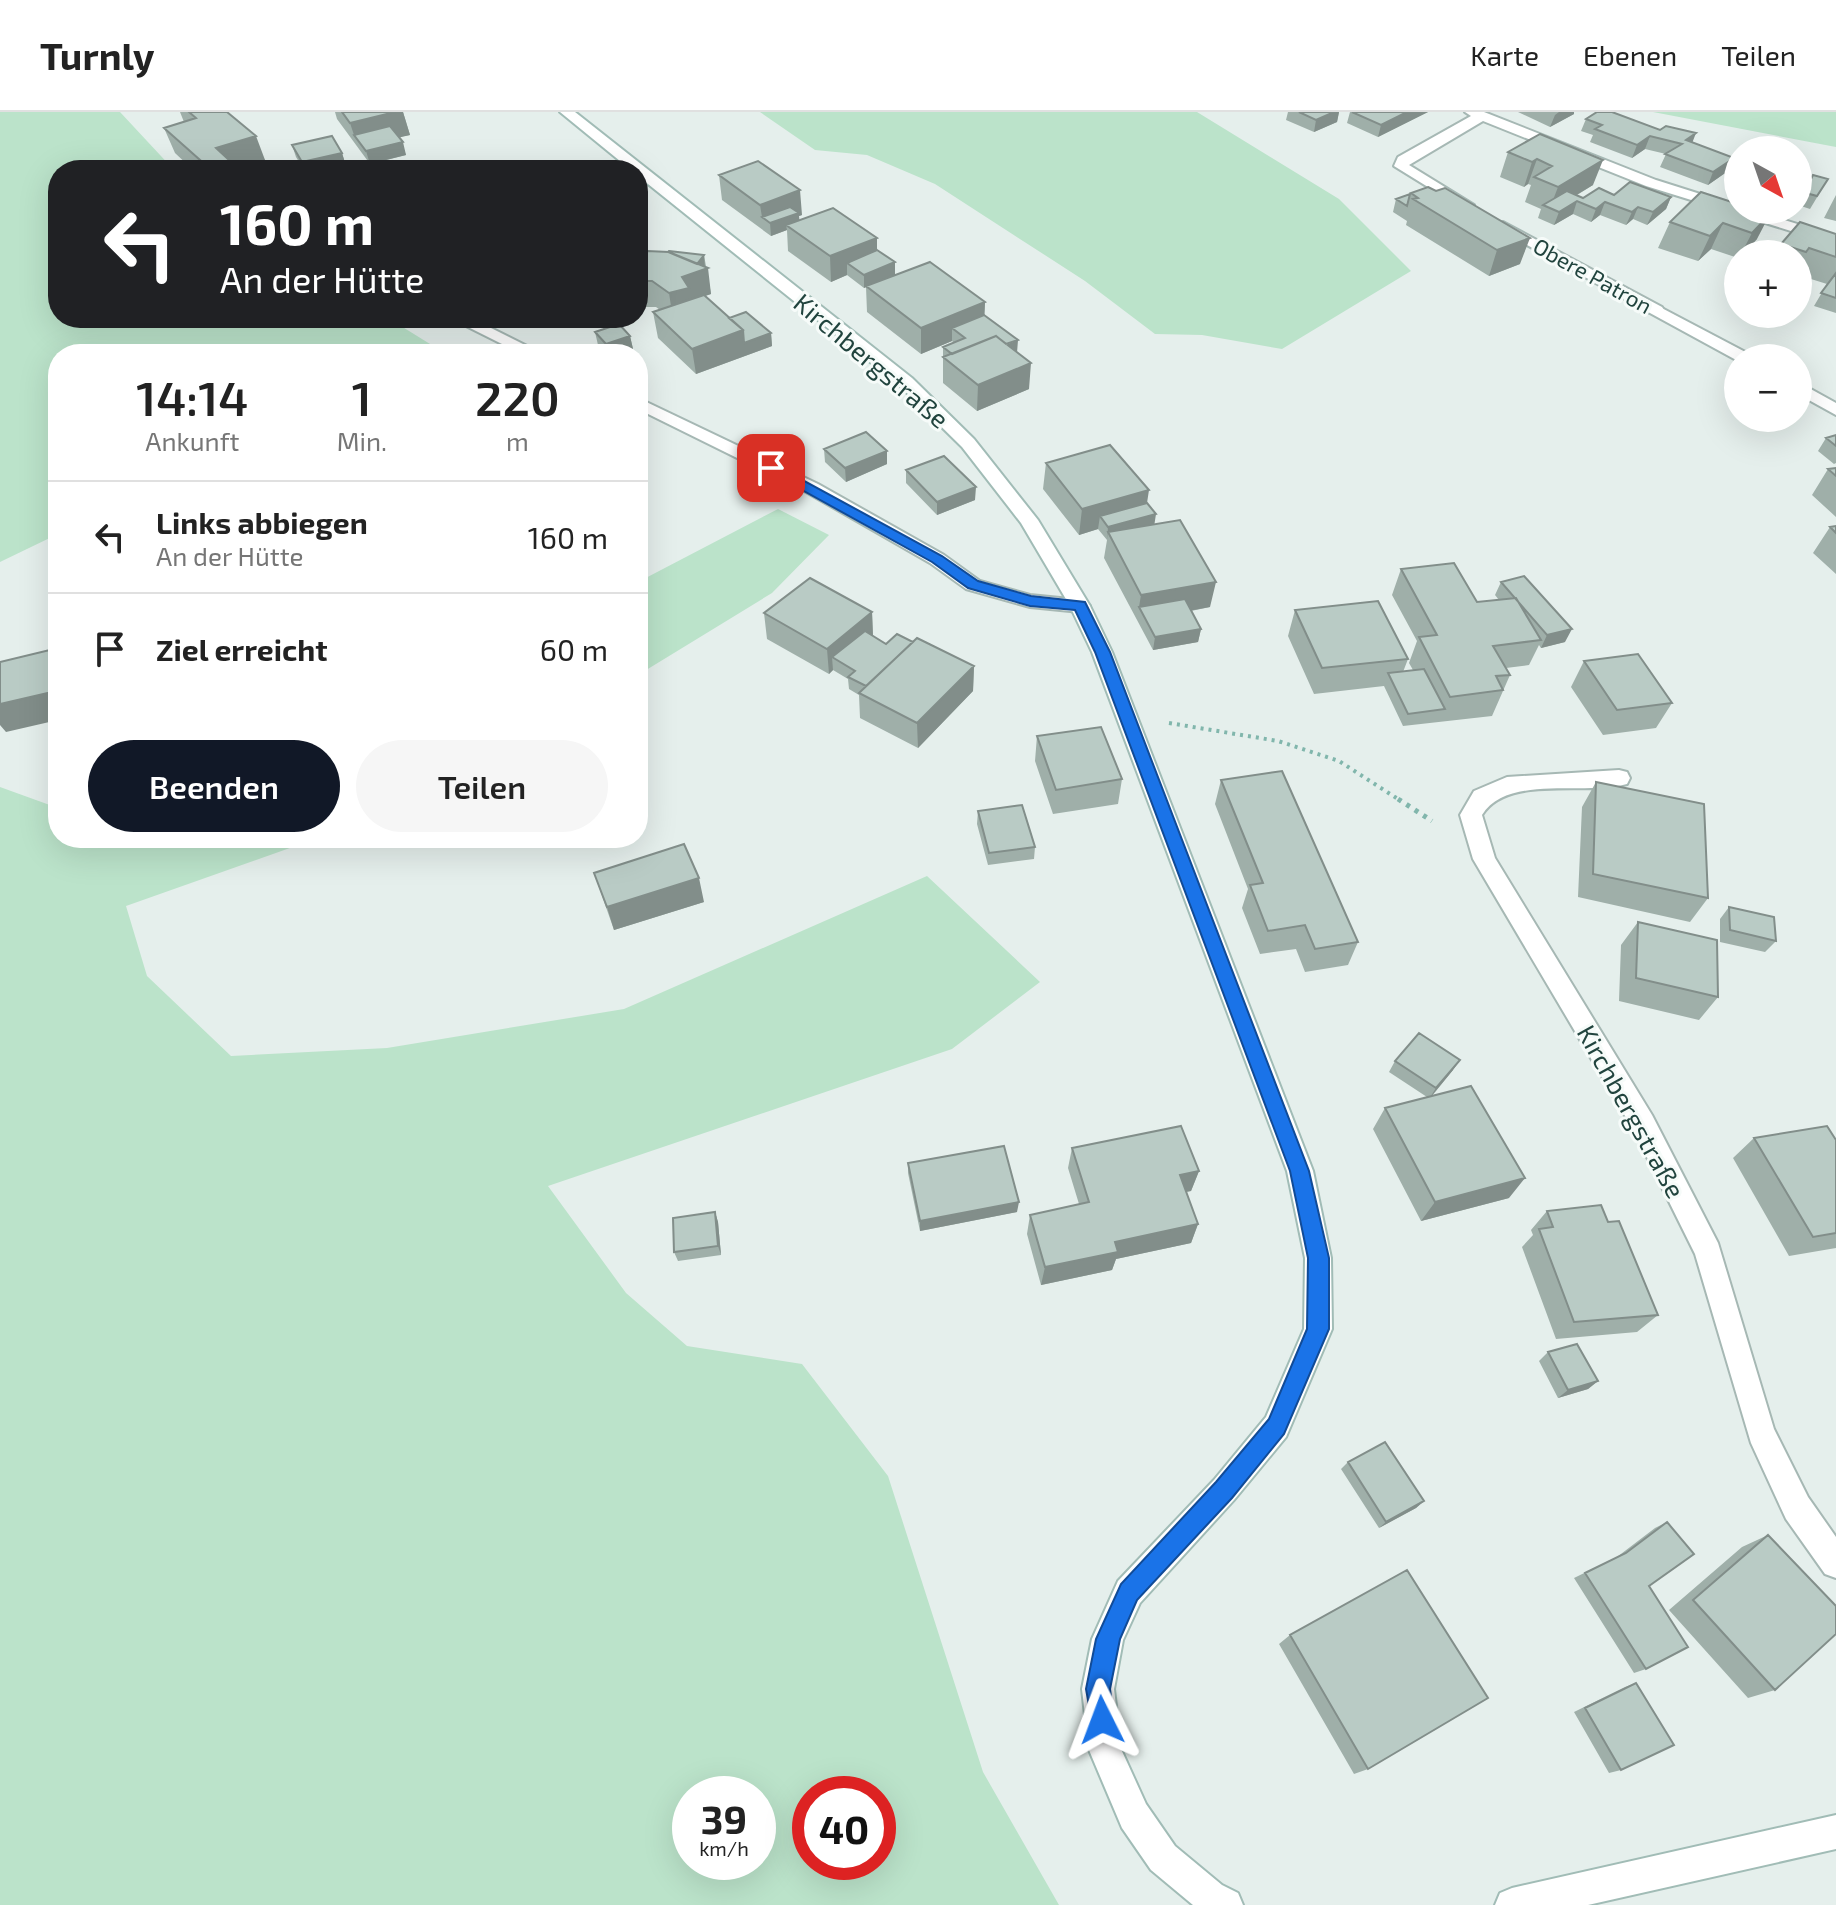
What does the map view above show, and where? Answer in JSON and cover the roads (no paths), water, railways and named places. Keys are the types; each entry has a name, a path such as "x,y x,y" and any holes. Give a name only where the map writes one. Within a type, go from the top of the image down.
{"street":[{"name":"Kirchbergstraße","path":"567,112 629,160"},
{"path":"1477,114 1651,183 1836,241"},
{"name":"Obere Patron","path":"1477,114 1403,160 1401,166 1724,347"},
{"name":"Kirchbergstraße","path":"648,175 916,392 968,443 1029,520 1080,606 1102,652 1300,1171 1318,1258 1318,1329 1276,1427 1224,1490 1129,1592 1108,1639 1098,1689 1105,1750 1134,1816 1163,1858 1210,1897 1226,1905"},
{"path":"479,328 514,344"},
{"path":"1812,395 1836,410"},
{"path":"648,408 812,488 937,559 973,585 1030,601 1080,606"},
{"name":"Kirchbergstraße","path":"1619,778 1507,785 1482,797 1471,815 1484,859 1643,1123 1708,1252 1761,1433 1797,1508 1836,1563"},
{"path":"1512,1905 1836,1832"}]}
